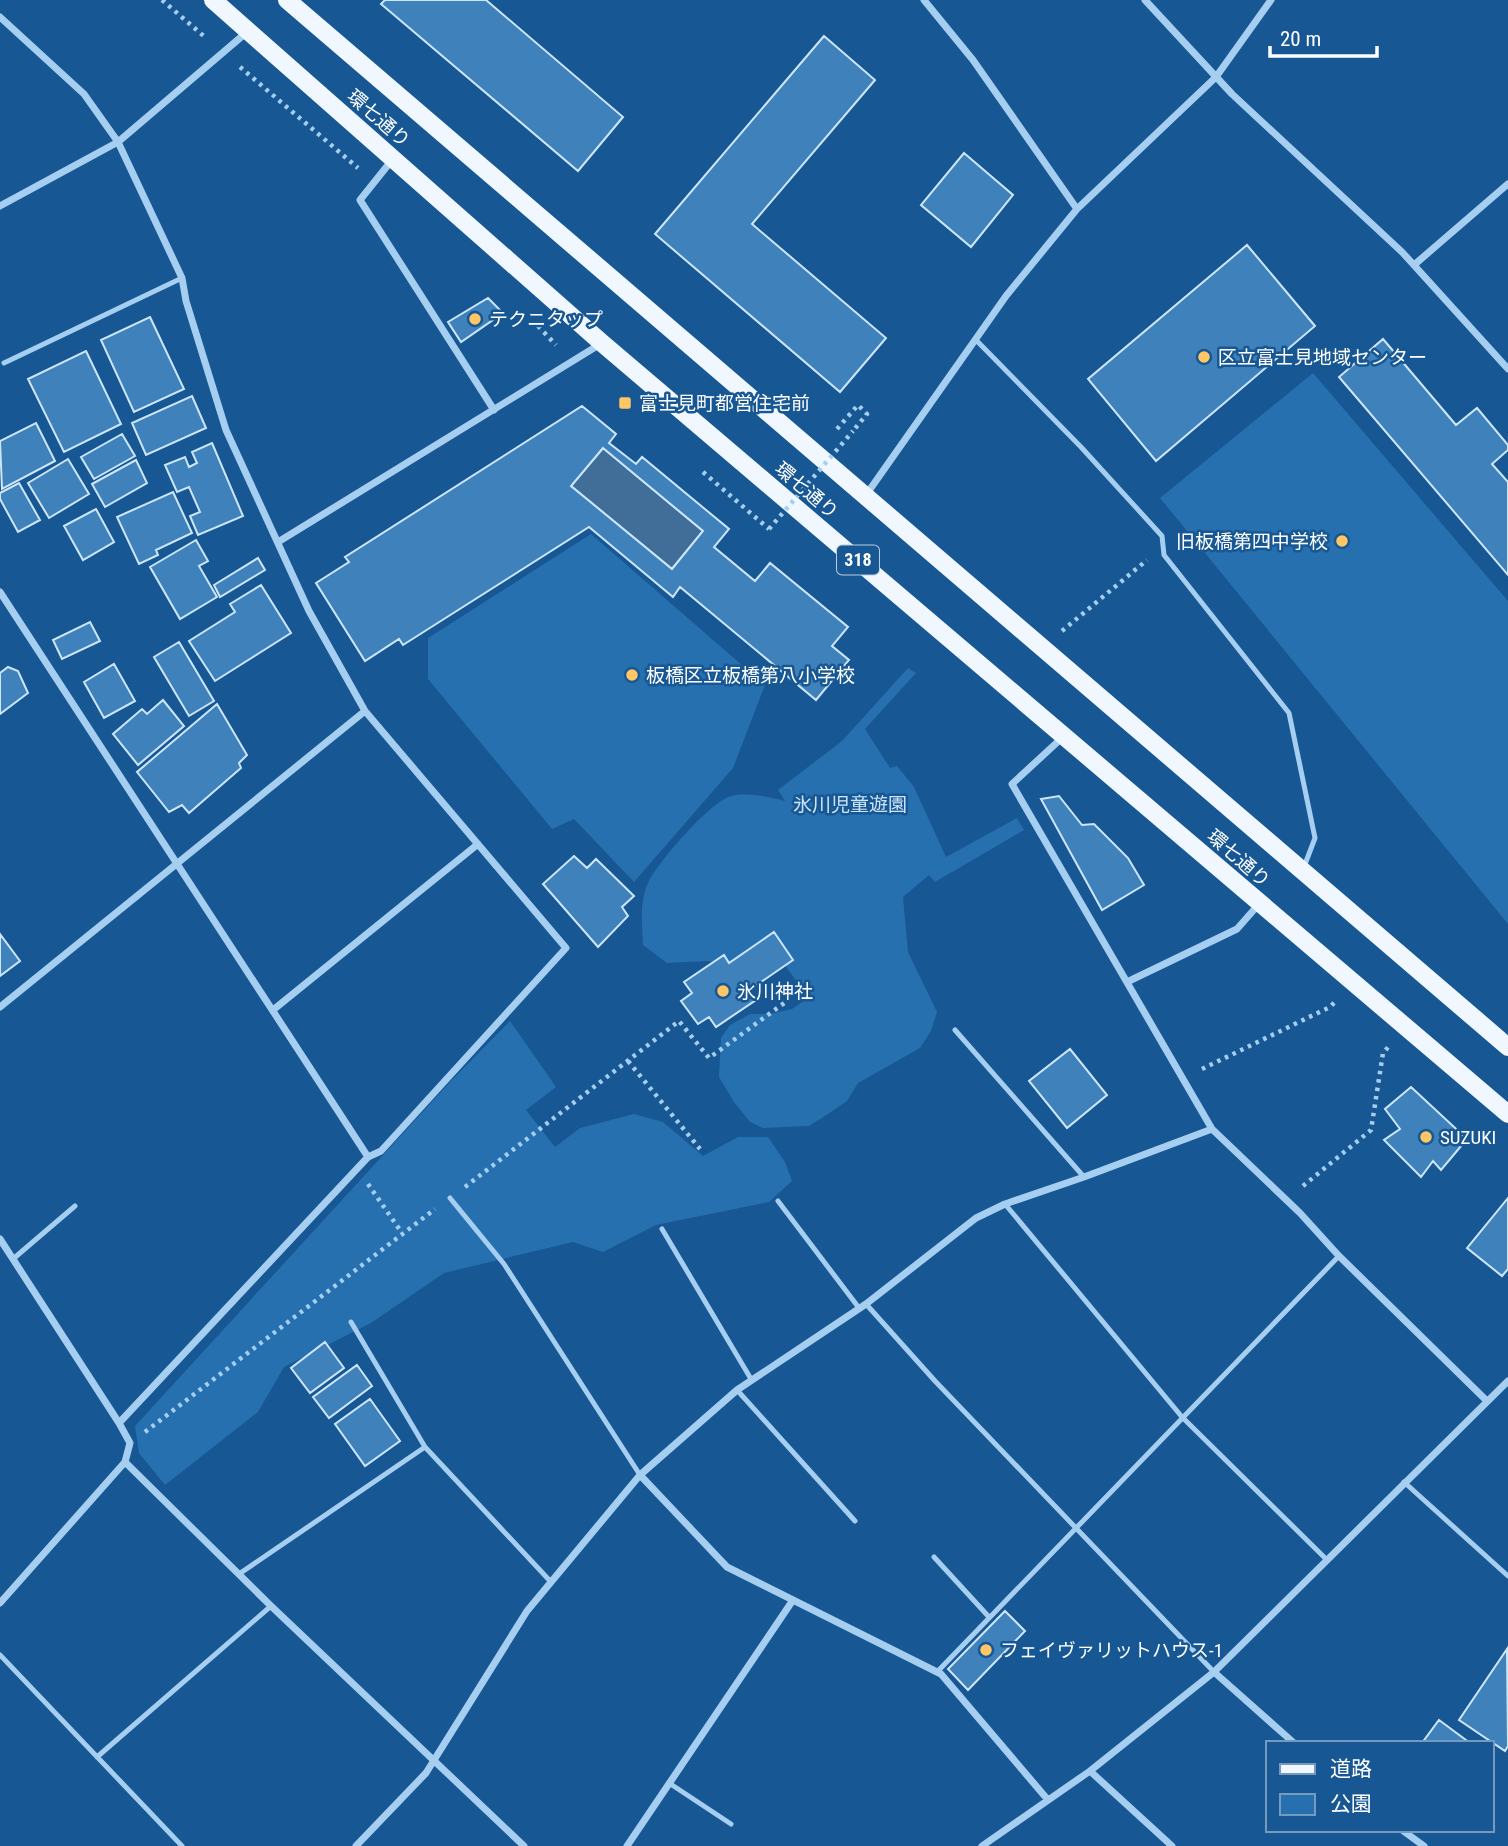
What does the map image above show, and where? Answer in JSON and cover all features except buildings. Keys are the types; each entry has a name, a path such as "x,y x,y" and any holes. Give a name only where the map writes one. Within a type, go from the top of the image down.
{"main road":[{"name":"環七通り","path":"212,0 603,343 1508,1114"},
{"name":"環七通り","path":"287,0 1508,1047"}],"street":[{"path":"924,0 974,60 1077,209"},
{"path":"1145,0 1216,77 1414,265 1508,369"},
{"path":"866,495 1006,296 1077,209 1216,77 1271,0"},
{"path":"0,17 84,94 118,142 182,278 186,301 226,430 309,611 365,711 566,948 380,1152 368,1157 120,1423"},
{"path":"0,206 118,142 248,31"},
{"path":"393,159 360,200 494,410"},
{"path":"1414,265 1508,184"},
{"path":"278,542 603,343"},
{"path":"0,592 368,1157"},
{"path":"0,1007 365,711"},
{"path":"1065,735 1012,784 1212,1129 1287,1200 1339,1256 1487,1401"},
{"path":"273,1010 478,844"},
{"path":"1127,982 1237,929 1260,903"},
{"path":"356,1846 426,1773 527,1611 640,1475 737,1390 863,1306 975,1218 1006,1204 1212,1129"},
{"path":"0,1239 120,1423 130,1443 125,1462 0,1603"},
{"path":"982,1846 1090,1770 1214,1672 1508,1381"},
{"path":"125,1462 524,1846"},
{"path":"640,1475 727,1567 937,1672 1048,1800"},
{"path":"627,1846 793,1600"},
{"path":"1214,1672 1291,1741"},
{"path":"1090,1770 1172,1846"},
{"path":"1405,1832 1424,1846"}],"lane":[{"path":"4,363 182,278"},
{"path":"976,340 1081,447 1163,536 1164,555 1289,713 1315,838 1302,869"},
{"path":"955,1030 1084,1177"},
{"path":"450,1198 503,1264 640,1475"},
{"path":"778,1201 863,1306 1214,1672"},
{"path":"1006,1204 1182,1417 1326,1559"},
{"path":"13,1259 75,1206"},
{"path":"662,1228 751,1379"},
{"path":"937,1672 1339,1256"},
{"path":"351,1322 425,1447 551,1582"},
{"path":"737,1390 855,1521"},
{"path":"239,1574 425,1447"},
{"path":"1404,1482 1508,1576"},
{"path":"934,1557 989,1617"},
{"path":"97,1757 271,1605"},
{"path":"0,1655 182,1846"},
{"path":"669,1783 731,1824"}],"path":[{"path":"703,472 769,529 867,414 858,405 837,429"},
{"path":"1043,647 1163,546"},
{"path":"1183,1079 1329,1007 1353,984"},
{"path":"1287,1200 1371,1130 1383,1053 1404,1027"},
{"path":"628,1061 700,1149"},
{"path":"358,1169 402,1233"}],"green space":[{"path":"1313,373 1508,601 1508,924 1160,498"},
{"path":"591,534 765,685 733,768 634,882 574,819 552,829 428,679 428,638"},
{"name":"氷川児童遊園","path":"908,668 916,673 865,729 890,768 897,766 914,787 946,857 1017,818 1024,830 935,882 929,875 903,897 908,952 937,1012 931,1031 920,1048 858,1083 847,1101 809,1126 763,1128 750,1122 719,1077 721,1038 730,1025 750,1014 770,1014 792,1009 808,998 771,945 741,964 707,961 667,963 643,945 642,912 646,889 674,847 722,800 745,795 785,801 778,790 842,741"},
{"path":"510,1021 556,1087 526,1110 555,1147 580,1128 634,1114 663,1122 703,1156 738,1137 768,1137 785,1162 792,1181 769,1202 656,1225 603,1252 573,1242 444,1273 371,1323 284,1367 258,1412 165,1485 139,1453 135,1426 451,1081"}],"shaded area":[{"path":"603,448 703,531 672,569 571,486"}],"place":[{"name":"テクニタップ","path":"475,319"},
{"name":"区立富士見地域センター","path":"1204,357"},
{"name":"富士見町都営住宅前","path":"625,403"},
{"name":"旧板橋第四中学校","path":"1342,541"},
{"name":"板橋区立板橋第八小学校","path":"632,675"},
{"name":"氷川神社","path":"723,991"},
{"name":"SUZUKI","path":"1426,1137"},
{"name":"フェイヴァリットハウス-1","path":"986,1650"}]}
